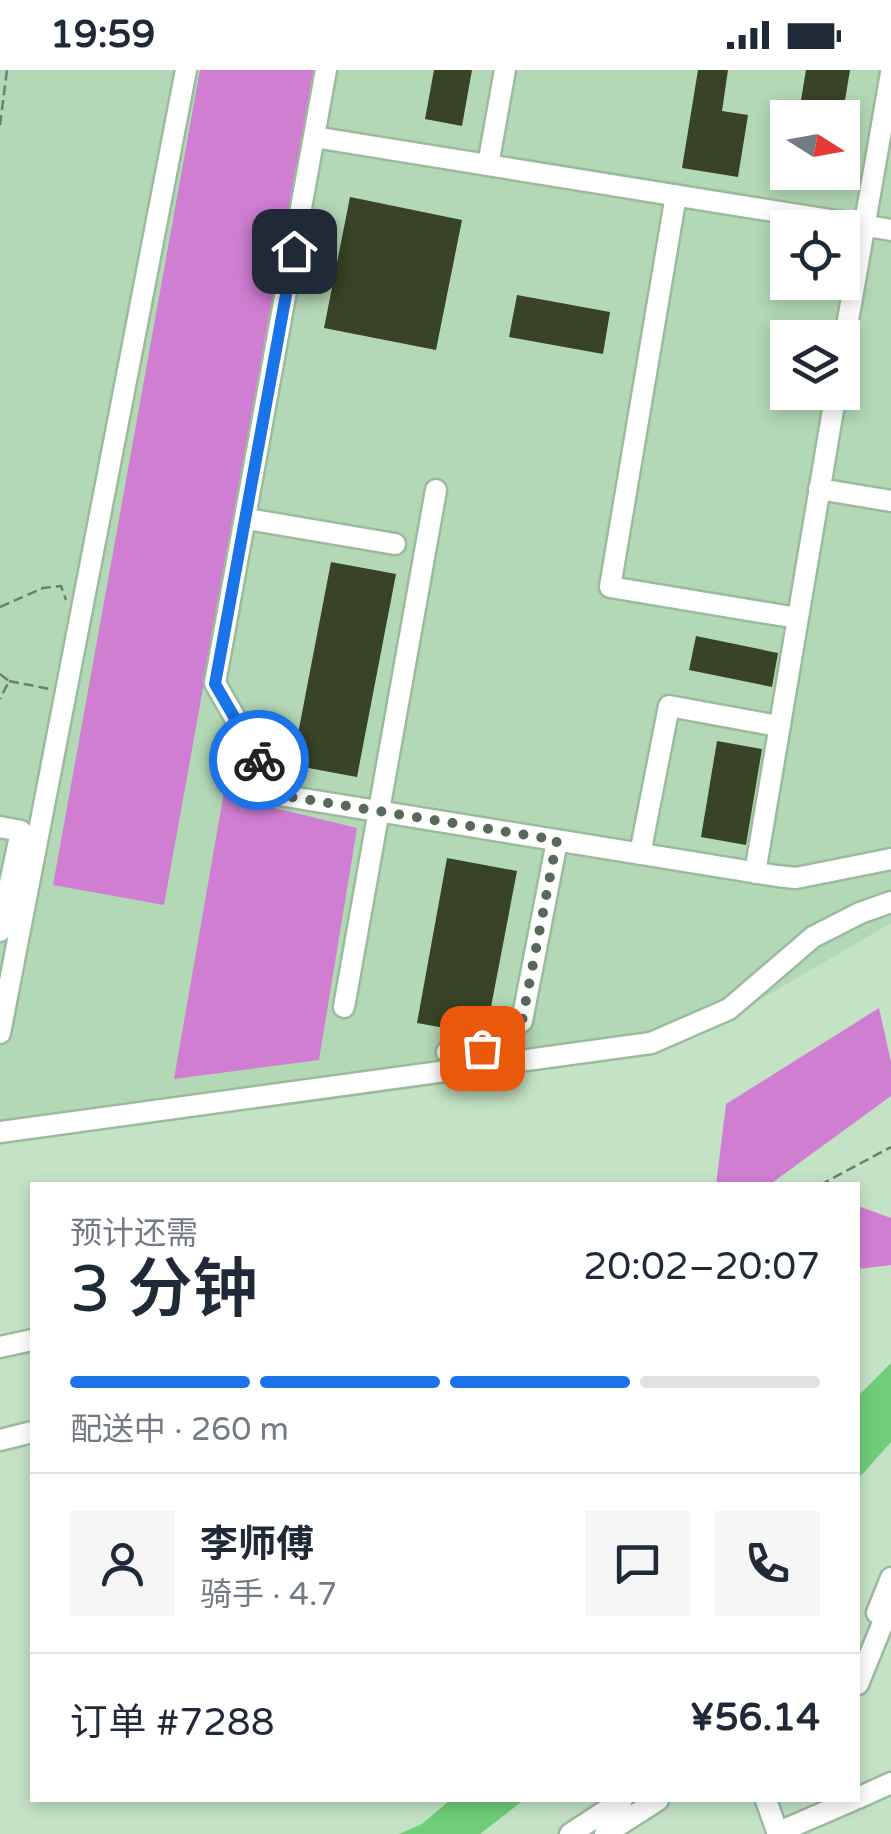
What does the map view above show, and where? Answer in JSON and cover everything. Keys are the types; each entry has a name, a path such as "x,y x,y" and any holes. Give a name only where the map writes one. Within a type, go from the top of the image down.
{"street":[{"path":"0,1032 186,70"},
{"path":"326,70 215,684 279,795 796,878 891,859"},
{"path":"488,165 505,70"},
{"path":"848,320 891,73"},
{"path":"314,136 891,230"},
{"path":"676,196 610,587 797,618"},
{"path":"755,872 833,410"},
{"path":"344,1007 436,490"},
{"path":"819,490 891,502"},
{"path":"247,519 395,544"},
{"path":"640,854 669,706 778,726"},
{"path":"0,827 21,832 0,930"},
{"path":"448,1052 482,1048 522,1021 557,840"},
{"path":"0,1132 651,1043 729,1009 813,938 860,913 891,902"},
{"path":"0,1348 30,1340"},
{"path":"0,1440 30,1432"},
{"path":"860,1654 880,1635 891,1578"},
{"path":"860,1680 891,1603"},
{"path":"860,1797 891,1783"},
{"path":"570,1834 619,1802"},
{"path":"605,1834 655,1802"},
{"path":"767,1802 778,1834 848,1802"}],"path":[{"path":"0,125 8,70"},
{"path":"0,607 44,588 60,586 68,605"},
{"path":"0,674 50,690"},
{"path":"0,699 9,680"},
{"path":"826,1182 891,1148"}],"shaded area":[{"path":"0,70 891,70 891,923 722,1022 0,1139"},
{"path":"200,70 314,70 164,905 53,885"},
{"path":"232,746 271,807 357,828 319,1060 174,1079"},
{"path":"879,1008 891,1062 891,1096 773,1182 716,1182 726,1104"},
{"path":"860,1207 891,1218 891,1265 860,1269"},
{"path":"891,1363 891,1442 860,1477 860,1394"},
{"path":"448,1802 521,1802 480,1834 399,1834 422,1824"}],"building":[{"path":"434,70 472,70 462,126 425,119"},
{"path":"698,70 728,70 722,111 748,115 738,177 682,168"},
{"path":"806,70 850,70 845,100 801,100"},
{"path":"350,197 462,220 436,350 324,328"},
{"path":"517,295 610,312 603,354 509,337"},
{"path":"331,562 396,574 357,777 292,765"},
{"path":"696,636 778,653 772,687 689,670"},
{"path":"717,741 762,749 746,845 701,837"},
{"path":"447,858 517,871 487,1028 478,1034 417,1023"}],"way so far":[{"path":"259,760 279,795 557,840 522,1021 482,1048"}],"route":[{"path":"259,760 215,684 294,251"}]}
